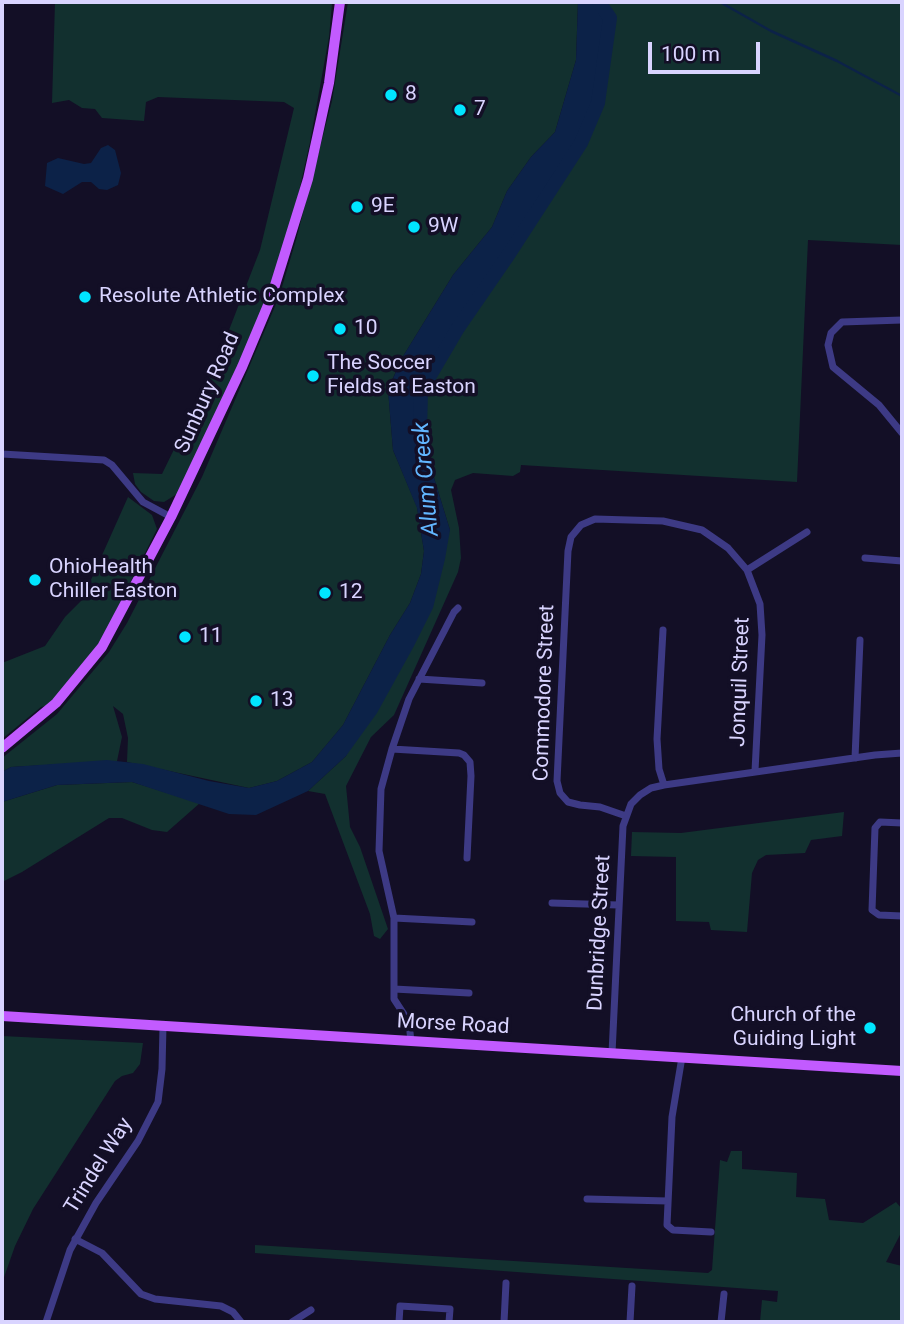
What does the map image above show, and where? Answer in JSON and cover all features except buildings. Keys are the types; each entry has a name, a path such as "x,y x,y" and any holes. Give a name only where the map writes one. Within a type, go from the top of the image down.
{"main road":[{"name":"Sunbury Road","path":"2,748 56,703 102,647 172,517 243,367 288,248 315,150 329,83 340,2"},
{"name":"Morse Road","path":"2,1016 902,1071"}],"street":[{"path":"902,320 848,320 837,325 828,339 833,367 879,405 902,433"},
{"path":"2,454 104,460 112,465 143,502 172,517"},
{"name":"Jonquil Street","path":"581,525 595,519 610,518 663,521 702,530 728,548 747,570 760,604 762,635 755,771"},
{"name":"Commodore Street","path":"581,525 571,537 568,551 557,781 560,793 568,802 600,807 626,816"},
{"path":"747,570 807,532"},
{"path":"865,558 902,561"},
{"path":"411,1042 409,1023 396,1005 394,989 394,918 379,851 381,789 402,716 458,608"},
{"path":"663,630 657,739 663,785"},
{"path":"855,758 860,640"},
{"path":"419,679 482,683"},
{"path":"392,748 460,753 467,759 471,776 467,858"},
{"path":"626,816 631,804 640,795 663,785 902,753"},
{"name":"Dunbridge Street","path":"612,1053 618,905 623,825 626,816"},
{"path":"902,823 880,822 875,828 872,909 879,915 902,916"},
{"path":"552,903 618,905"},
{"path":"394,918 472,922"},
{"path":"394,989 469,993"},
{"name":"Trindel Way","path":"46,1322 69,1250 96,1203 138,1141 158,1102 163,1026"},
{"path":"682,1057 672,1117 667,1225 669,1228 710,1232"},
{"path":"587,1199 668,1201"},
{"path":"75,1239 102,1252 141,1294 155,1299 221,1306 233,1312 241,1322"},
{"path":"504,1322 506,1283"},
{"path":"630,1322 632,1286"},
{"path":"721,1322 724,1294"},
{"path":"399,1322 400,1306 450,1309 449,1322"},
{"path":"292,1322 311,1310"}],"green space":[{"path":"55,2 332,4 329,37 310,142 296,205 275,275 247,348 177,494 164,502 154,501 141,492 135,484 133,473 162,474 217,361 260,250 294,108 284,102 158,97 146,102 144,121 102,118 95,109 82,108 69,100 52,103"},
{"name":"The Soccer Fields at Easton","path":"348,2 578,2 576,60 555,132 531,157 507,191 492,227 453,275 402,358 388,389 393,450 417,507 424,551 421,574 410,603 390,635 343,725 312,762 277,781 249,788 127,762 128,738 123,714 113,706 122,737 117,761 11,767 2,772 2,758 57,714 109,652 127,623 202,477 279,297 332,101"},
{"path":"608,2 902,2 902,245 808,240 797,482 521,465 520,472 513,476 473,473 455,480 451,490 459,528 461,558 458,572 394,715 371,737 346,786 350,827 360,847 388,929 380,939 374,936 370,914 325,794 308,791 346,756 450,530 420,432 421,391 458,328 509,254 516,234 554,173 581,143 598,103 610,18"},
{"path":"128,497 152,515 157,529 101,641 49,705 41,707 2,739 2,663 45,646 65,617 82,600"},
{"path":"132,782 200,803 167,832 152,830 122,818 109,818 2,882 2,802 57,785"},
{"path":"844,812 842,836 811,840 805,853 766,855 758,860 752,873 747,932 711,930 709,922 676,921 676,857 631,856 632,832 681,833"},
{"path":"2,1036 143,1043 140,1064 133,1073 115,1081 33,1209 15,1246 2,1283"},
{"path":"731,1151 742,1151 742,1169 797,1173 796,1197 825,1199 829,1220 863,1223 896,1202 902,1209 902,1231 886,1262 902,1266 902,1320 760,1322 762,1300 777,1302 778,1291 255,1253 255,1245 708,1273 712,1270 720,1160 727,1162"}],"water":[{"path":"578,2 608,2 610,18 598,103 581,143 554,173 516,233 509,254 458,328 421,391 420,432 450,530 433,608 377,713 346,756 308,791 256,815 229,814 132,782 57,785 2,802 2,772 11,767 107,760 143,764 249,788 277,781 312,762 343,725 390,635 410,603 421,574 424,551 417,508 393,450 388,390 402,358 453,275 492,227 507,191 531,157 555,132 576,60"},
{"path":"108,145 115,150 121,173 118,185 107,190 99,189 91,182 82,182 63,194 45,186 47,163 58,158 91,163 101,148"}],"waterway":[{"name":"Alum Creek","path":"422,448 421,391 458,328 581,143 598,103 610,18 599,2"},
{"path":"720,2 771,31 837,61 902,96"}],"place":[{"name":"8","path":"391,95"},
{"name":"7","path":"460,110"},
{"name":"9E","path":"357,207"},
{"name":"9W","path":"414,227"},
{"name":"Resolute Athletic Complex","path":"85,297"},
{"name":"10","path":"340,329"},
{"name":"The Soccer Fields at Easton","path":"313,376"},
{"name":"OhioHealth Chiller Easton","path":"35,580"},
{"name":"12","path":"325,593"},
{"name":"11","path":"185,637"},
{"name":"13","path":"256,701"},
{"name":"Church of the Guiding Light","path":"870,1028"}]}
